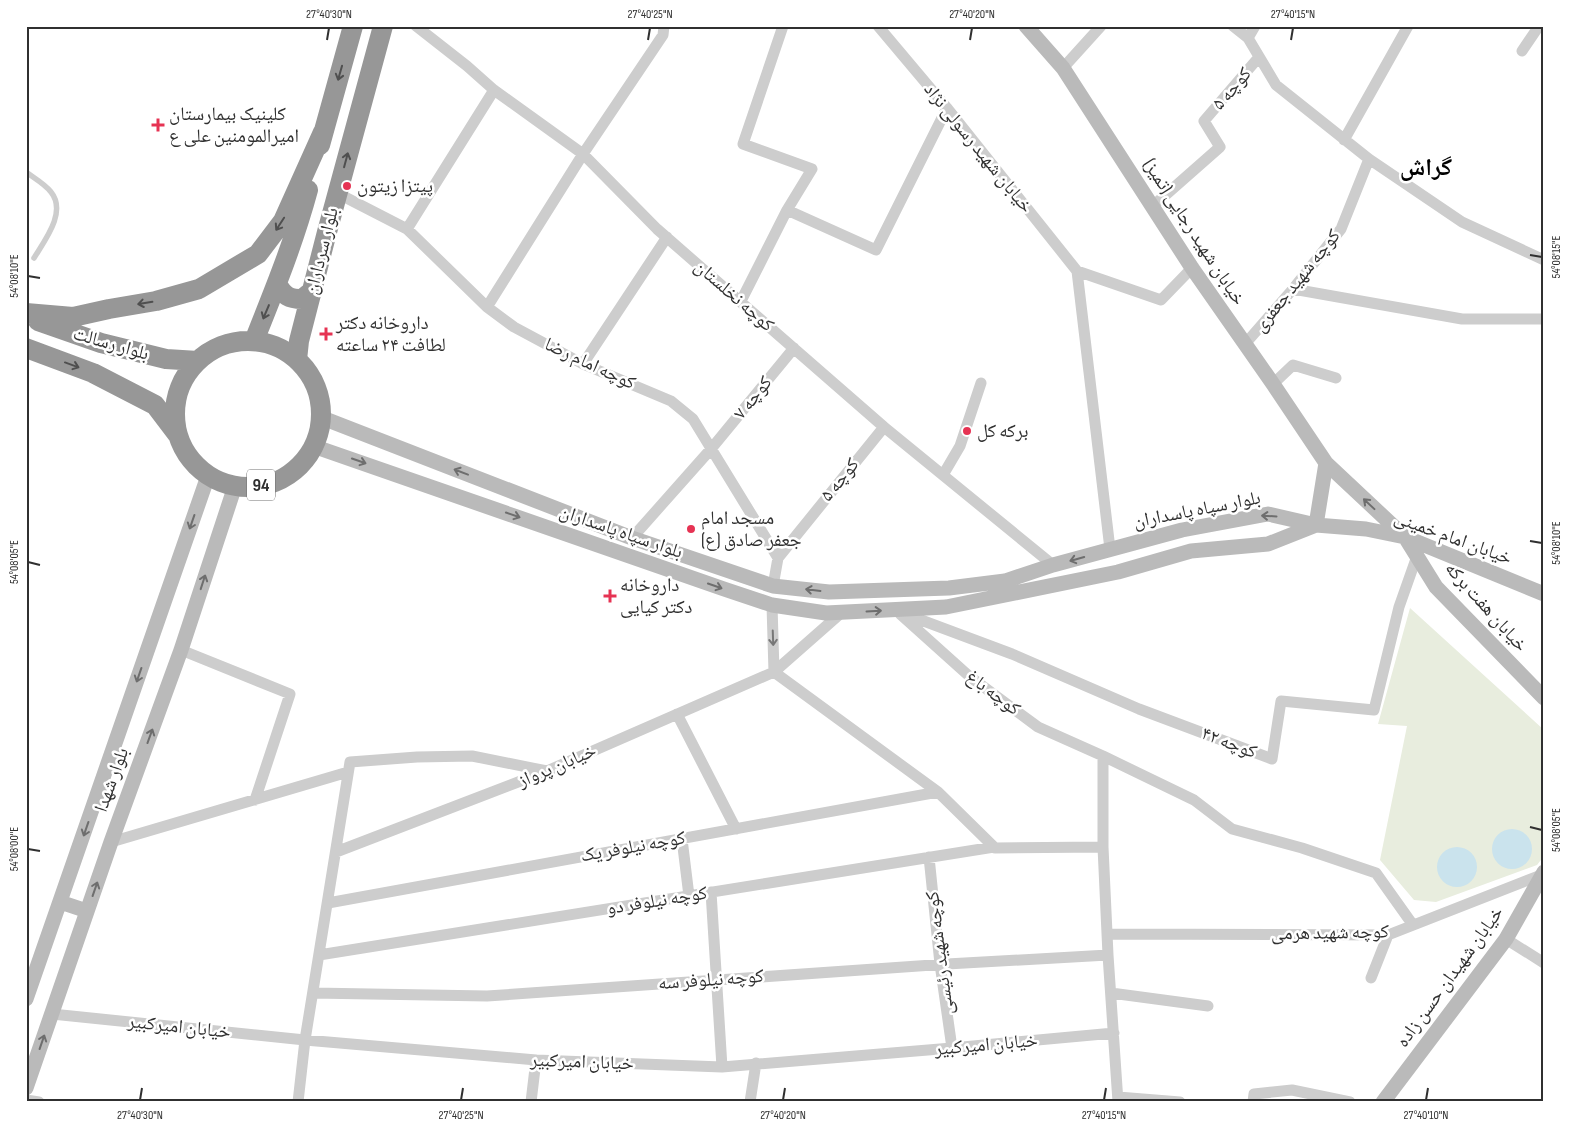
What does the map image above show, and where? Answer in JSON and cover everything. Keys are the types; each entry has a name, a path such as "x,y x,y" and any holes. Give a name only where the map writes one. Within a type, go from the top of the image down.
{"highway":[{"name":"بلوار سرداران","path":"254,341 277,284 301,215 353,26"},
{"name":"بلوار سرداران","path":"297,360 299,341 337,193 383,26"},
{"path":"26,313 73,317 156,301 199,290 258,254 283,221 323,132"},
{"path":"277,284 282,293 291,299 302,299 312,291"},
{"name":"بلوار رسالت","path":"26,318 101,343 166,359 198,360"},
{"name":"94","path":"254,341 284,350 297,360 315,386 319,401 320,417 317,437 313,446 299,465 280,479 266,485 250,487 235,486 221,482 208,476 194,464 184,450 174,414 177,394 185,376 198,360 221,346 234,342 254,341"},
{"name":"94","path":"26,348 93,373 155,405 178,434"}],"main road":[{"name":"خیابان شهید رجایی (تمیز)","path":"1026,26 1063,68 1192,268 1326,463 1405,537"},
{"name":"بلوار سپاه پاسداران","path":"320,417 632,538 773,586 829,592 949,588 1004,582 1053,565 1182,530 1268,514 1316,525"},
{"name":"بلوار سپاه پاسداران","path":"313,446 772,605 826,613 946,607 1118,572 1191,551 1268,544 1316,525"},
{"path":"1316,525 1326,463"},
{"name":"بلوار شهدا","path":"26,1000 208,476"},
{"name":"بلوار شهدا","path":"26,1088 111,842 181,650 235,486"},
{"name":"خیابان امام خمینی","path":"1316,525 1366,529 1405,537 1544,594"},
{"name":"خیابان هفت برکه","path":"1405,537 1436,587 1544,698"},
{"name":"خیابان شهیدان حسن زاده","path":"1383,1102 1506,939 1542,873"},
{"path":"60,902 87,912"}],"street":[{"name":"کوچه نخلستان","path":"416,26 494,90 583,154 667,237 741,302 884,427 1053,565"},
{"path":"487,307 583,154 663,35 664,26"},
{"path":"741,302 787,210 812,170 743,144 783,26"},
{"name":"خیابان شهید رسولی نژاد","path":"878,26 947,108 1077,271"},
{"path":"1063,68 1101,26"},
{"path":"1232,26 1248,38 1276,86 1369,159 1462,222 1543,257"},
{"path":"1248,38 1255,26"},
{"path":"1344,140 1408,26"},
{"path":"1522,52 1539,26"},
{"name":"کوچه ۵","path":"1153,206 1220,147 1204,120 1259,57"},
{"path":"407,229 494,90"},
{"path":"787,210 876,250 947,108"},
{"name":"کوچه شهید جعفری","path":"1245,344 1293,289 1341,229 1369,159"},
{"name":"کوچه امام رضا","path":"337,193 407,229 487,307 514,327 583,364 671,401 693,419 778,558"},
{"path":"583,364 667,237"},
{"path":"1110,549 1077,271 1161,300 1192,268"},
{"path":"1293,289 1462,319 1544,319"},
{"name":"کوچه ۷","path":"632,538 711,449 794,348"},
{"path":"1273,384 1293,365 1336,378"},
{"path":"943,475 960,446 982,383"},
{"name":"کوچه ۵","path":"778,558 884,427"},
{"name":"کوچه ۴۲","path":"895,610 1012,654 1139,709 1272,760 1281,701 1374,710 1399,607 1417,556"},
{"path":"773,586 778,558"},
{"path":"772,605 774,672 938,792 994,847"},
{"name":"کوچه باغ","path":"895,610 970,676 1038,727 1194,800 1232,828 1302,848 1376,873 1413,925"},
{"name":"خیابان پرواز","path":"336,852 547,771 774,672 841,613"},
{"path":"181,650 290,694 255,800"},
{"path":"677,714 736,829"},
{"path":"298,1102 305,1040 350,762 417,756 472,756 547,771"},
{"path":"1103,756 1103,847 1118,1099 1180,1102"},
{"path":"111,842 348,772"},
{"name":"کوچه نیلوفر یک","path":"328,903 938,792"},
{"path":"682,838 689,896"},
{"name":"کوچه نیلوفر دو","path":"320,955 994,847 1103,847"},
{"name":"کوچه شهید رئیسی","path":"929,857 940,964 952,1048"},
{"name":"کوچه شهید هرمی","path":"1108,934 1388,935 1542,873"},
{"path":"711,892 722,1067"},
{"path":"1371,978 1388,935"},
{"path":"1506,939 1544,963"},
{"name":"کوچه نیلوفر سه","path":"313,993 486,996 940,964 1108,955"},
{"path":"1111,993 1208,1006"},
{"name":"خیابان امیرکبیر","path":"52,1014 305,1040 536,1060 722,1067 1114,1033"},
{"path":"531,1102 536,1060"},
{"path":"750,1102 756,1063"},
{"path":"1253,1102 1254,1094 1292,1090 1350,1102"},
{"path":"26,1100 38,1102"}],"lane":[{"path":"26,172 51,192 57,205 52,229 34,258"}],"shaded area":[{"path":"1410,608 1544,730 1544,856 1537,865 1436,902 1414,900 1380,860 1407,726 1378,724"}],"water":[{"path":"1512,829 1526,835 1532,849 1526,863 1512,869 1498,863 1492,849 1498,835"},
{"path":"1457,847 1471,853 1477,867 1471,881 1457,887 1443,881 1437,867 1443,853"}],"place":[{"name":"کلینیک بیمارستان امیرالمومنین علی ع","path":"158,125"},
{"name":"پیتزا زیتون","path":"347,186"},
{"name":"داروخانه دکتر لطافت ۲۴ ساعته","path":"326,334"},
{"name":"برکه کل","path":"967,431"},
{"name":"مسجد امام جعفر صادق (ع)","path":"691,529"},
{"name":"داروخانه دکتر کیایی","path":"610,596"}],"district":[{"name":"گراش","path":"1426,167"}]}
